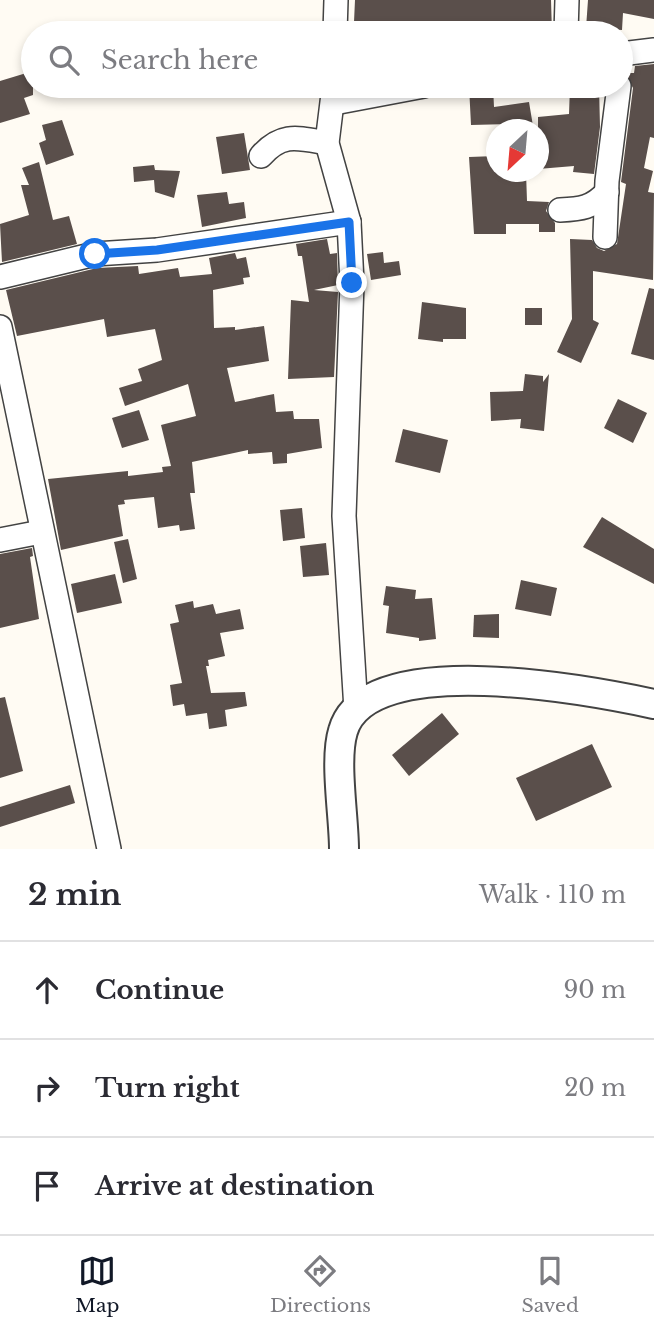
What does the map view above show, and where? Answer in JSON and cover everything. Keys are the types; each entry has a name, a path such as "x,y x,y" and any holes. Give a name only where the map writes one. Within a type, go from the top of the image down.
{"street":[{"path":"335,21 336,0"},
{"path":"566,21 567,0"},
{"path":"633,57 654,50"},
{"path":"333,98 327,143 349,222 351,355 344,516 356,710"},
{"path":"605,237 607,192 619,98"},
{"path":"261,156 274,142 297,137 327,143"},
{"path":"560,210 585,209 598,202 607,192"},
{"path":"0,277 95,254 157,250 349,222"},
{"path":"0,327 108,849"},
{"path":"0,540 41,532"},
{"path":"344,849 343,730 356,710 393,687 449,680 584,689 654,704"}],"building":[{"path":"355,0 551,0 552,21 354,21"},
{"path":"588,0 654,0 654,19 623,13 623,21 586,21"},
{"path":"654,64 654,138 650,137 644,168 653,171 648,192 654,193 653,280 593,271 593,320 599,323 581,363 557,352 572,319 570,239 592,240 597,248 604,251 617,244 626,184 621,182 635,66"},
{"path":"21,75 21,98 24,98 30,114 0,123 0,81"},
{"path":"470,98 494,98 494,107 529,102 532,119 486,119 486,125 471,125"},
{"path":"570,98 599,98 600,127 594,174 573,172 574,166 549,168 549,119 538,117 569,114"},
{"path":"62,120 74,155 46,165 39,143 46,140 42,125"},
{"path":"244,133 250,170 222,174 216,137"},
{"path":"486,156 486,182 526,182 527,201 549,202 546,211 555,223 555,232 539,232 539,224 506,224 506,234 474,234 469,157"},
{"path":"39,162 53,220 69,216 77,244 2,262 0,224 29,215 21,185 29,185 22,168"},
{"path":"154,165 155,170 180,171 174,198 155,192 154,180 134,182 133,167"},
{"path":"227,192 229,204 244,202 246,218 202,227 197,195"},
{"path":"327,239 330,254 337,253 338,285 314,290 338,292 334,377 288,379 291,300 309,302 302,256 298,256 296,244"},
{"path":"383,252 384,263 399,261 401,275 371,280 367,254"},
{"path":"235,253 237,259 246,257 250,277 243,278 244,284 213,290 214,328 235,327 235,330 264,326 269,361 227,368 235,402 274,394 276,412 293,411 294,419 319,419 322,448 287,454 287,463 273,464 272,452 248,454 248,450 192,462 195,493 190,493 195,529 180,531 179,525 158,528 154,497 124,500 125,504 118,505 123,536 61,550 48,479 128,471 128,476 163,472 162,467 171,466 161,425 196,416 188,384 125,406 119,388 142,381 138,369 162,360 155,329 107,337 104,319 17,336 6,290 97,268 138,266 139,274 178,268 180,277 212,274 209,258"},
{"path":"649,288 654,289 654,360 631,354"},
{"path":"422,302 466,308 466,339 443,339 443,342 418,339"},
{"path":"525,308 542,308 542,325 525,325"},
{"path":"525,374 543,376 543,382 549,374 544,431 520,428 521,419 491,421 490,392 523,391"},
{"path":"618,399 647,413 633,443 604,428"},
{"path":"139,410 149,440 122,448 112,418"},
{"path":"403,429 448,440 440,473 395,462"},
{"path":"302,508 305,538 283,541 280,510"},
{"path":"602,517 654,549 654,584 583,547"},
{"path":"128,539 137,579 123,583 114,542"},
{"path":"326,543 329,575 303,577 300,546"},
{"path":"32,548 33,556 30,557 39,619 0,628 0,554"},
{"path":"115,574 122,603 77,613 71,584"},
{"path":"521,580 557,588 551,616 515,609"},
{"path":"386,586 416,590 415,599 432,598 436,639 419,641 419,638 386,633 389,606 383,605"},
{"path":"193,601 194,608 213,604 216,614 240,609 244,629 220,633 225,656 208,660 209,666 206,666 211,693 245,692 247,706 225,710 227,726 209,729 207,713 186,716 184,704 173,706 170,685 182,683 170,624 179,622 175,605"},
{"path":"499,614 499,638 473,637 474,615"},
{"path":"5,697 23,771 0,778 0,698"},
{"path":"442,713 459,734 409,776 392,755"},
{"path":"592,744 612,787 536,821 516,778"},
{"path":"70,785 75,803 0,827 0,807"}],"route":[{"path":"95,254 157,250 349,222 352,283"}]}
